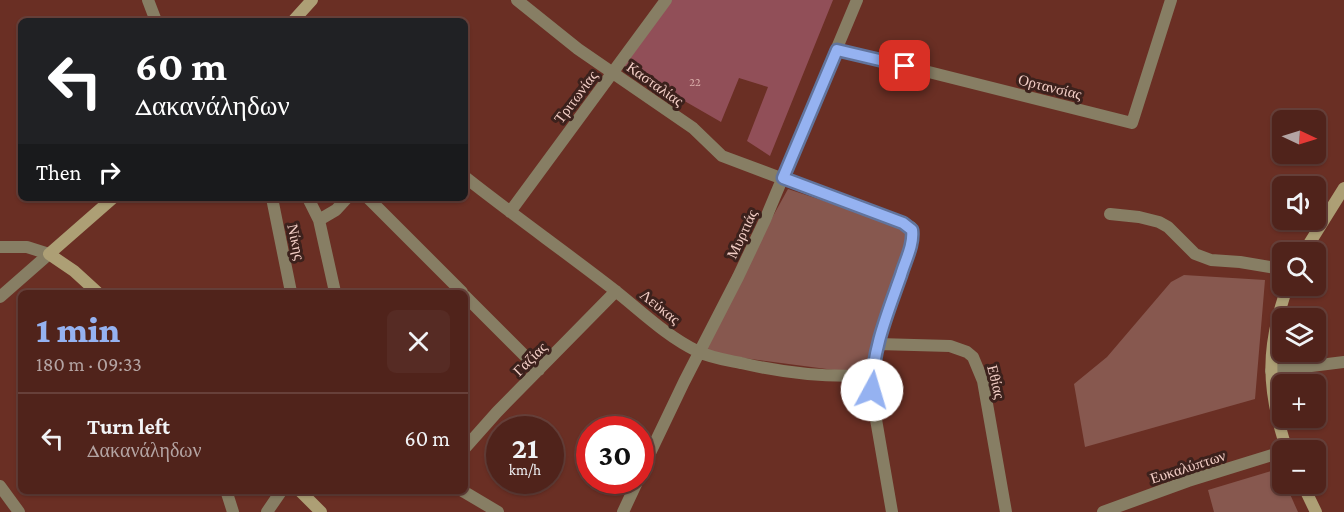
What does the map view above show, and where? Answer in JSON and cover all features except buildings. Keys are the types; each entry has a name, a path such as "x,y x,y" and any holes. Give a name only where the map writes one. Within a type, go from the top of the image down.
{"street":[{"path":"148,0 155,18"},
{"path":"296,18 312,0"},
{"name":"Κασταλίας","path":"517,0 578,49 693,128 722,156 911,227 912,241 878,344"},
{"name":"Τριτωνίας","path":"510,212 666,0"},
{"name":"Μυρτιάς","path":"654,445 698,352 742,268 783,178 857,0"},
{"name":"Ορτανσίας","path":"837,50 1132,123 1171,0"},
{"name":"Λεύκας","path":"468,179 616,291 667,333 698,352 755,366 795,372 826,376 872,375"},
{"path":"1310,242 1344,189"},
{"path":"0,297 110,201"},
{"name":"Νίκης","path":"273,201 291,290"},
{"path":"310,201 319,220 334,290"},
{"path":"319,220 336,210 344,201"},
{"path":"371,201 460,290"},
{"path":"1110,214 1159,222 1168,227 1196,254 1211,260 1272,267"},
{"path":"0,247 27,247 49,254 74,271 95,290"},
{"name":"Γαζίας","path":"468,445 616,291"},
{"path":"1284,296 1276,318 1271,371 1278,418 1284,440"},
{"path":"468,299 539,370"},
{"path":"878,344 872,375 873,402 892,512"},
{"name":"Εθίας","path":"878,344 950,346 967,352 973,357 983,381 1006,512"},
{"path":"1271,371 1344,362"},
{"name":"Ευκαλύπτων","path":"1103,512 1188,481 1272,455"},
{"path":"0,486 20,512"},
{"path":"227,494 233,512"},
{"path":"267,512 279,494"},
{"path":"303,494 321,512"},
{"path":"467,494 498,512"},
{"path":"623,512 631,494"},
{"path":"1307,494 1316,512"}],"shaded area":[{"path":"788,189 912,230 872,375 698,352"},
{"path":"1184,275 1265,280 1255,399 1085,447 1074,384 1107,357 1171,282"},
{"path":"1272,471 1272,494 1290,494 1298,512 1214,512 1208,490"}],"route":[{"path":"872,390 872,375 878,344 910,249 913,235 911,227 783,178 837,50 905,66"}]}
